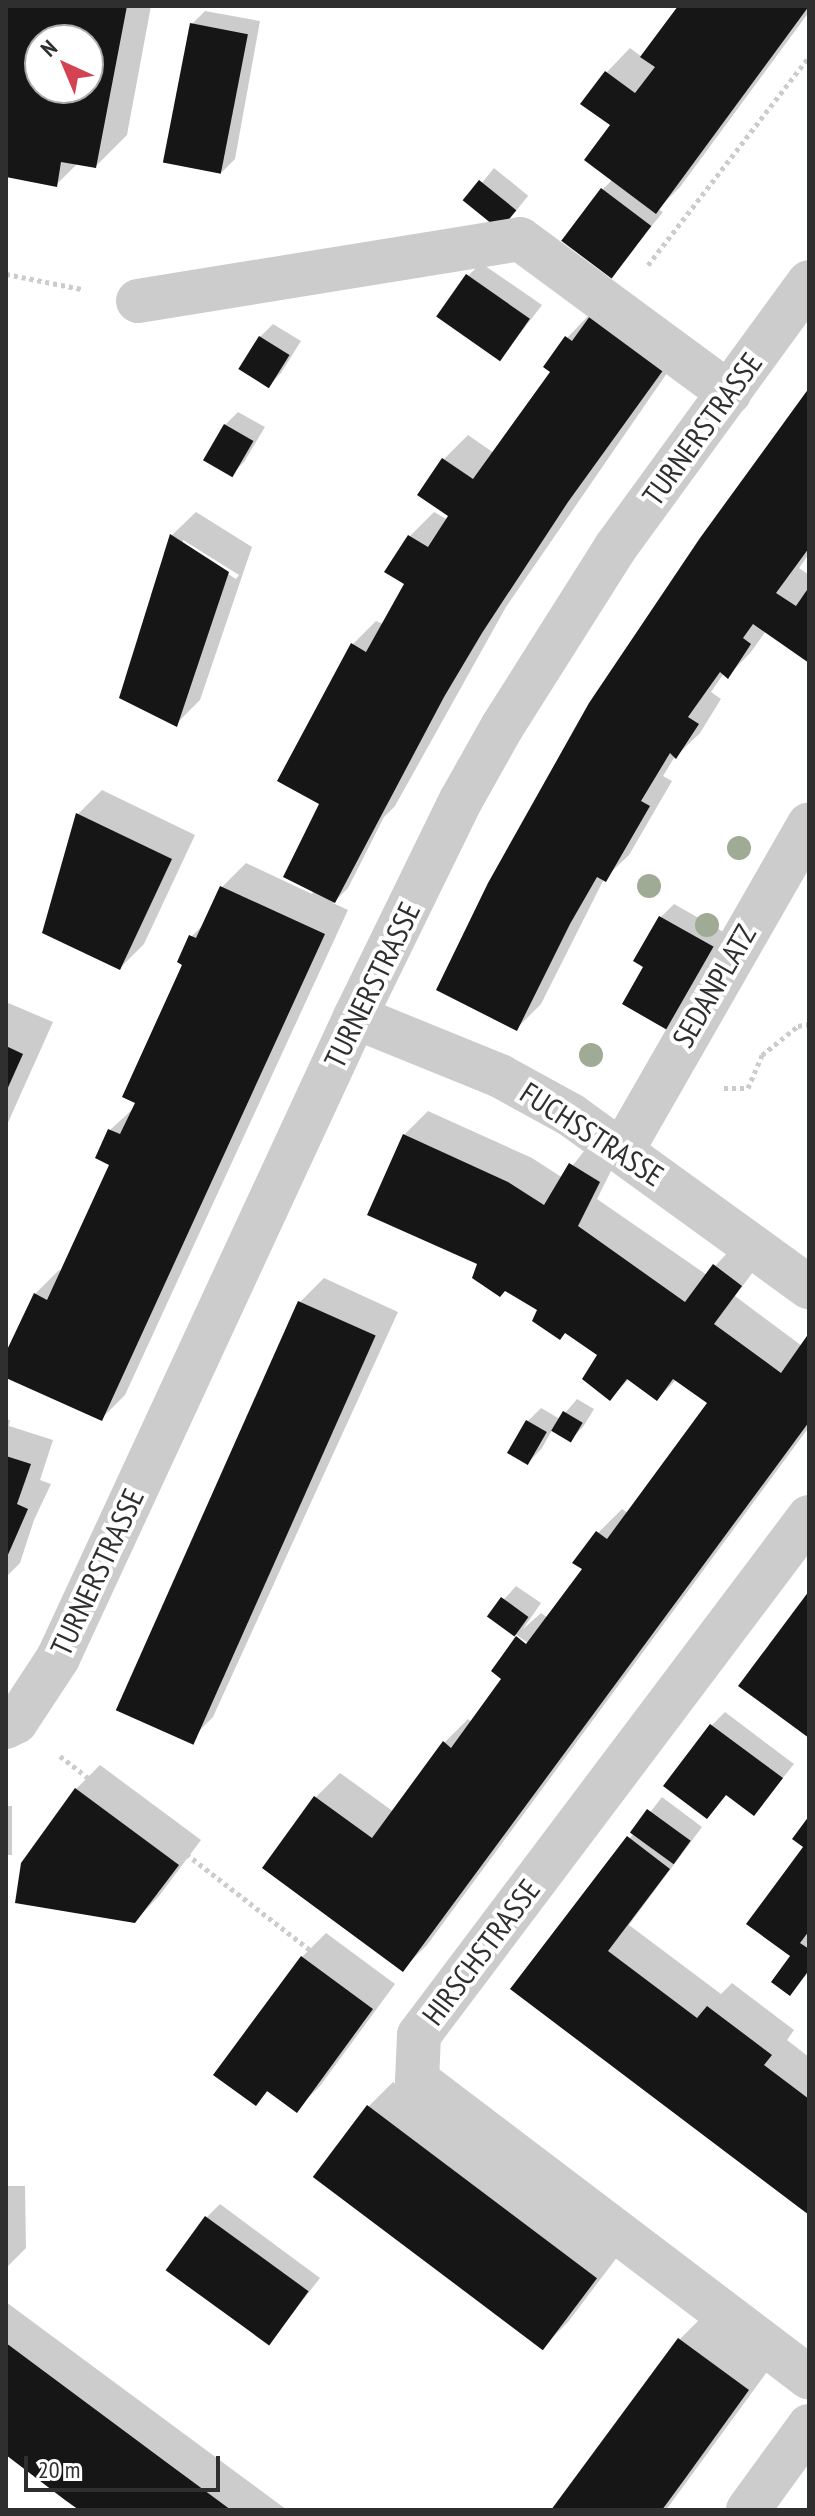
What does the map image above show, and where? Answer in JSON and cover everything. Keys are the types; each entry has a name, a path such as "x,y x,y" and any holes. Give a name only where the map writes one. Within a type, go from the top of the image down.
{"street":[{"path":"138,301 520,239 729,393"},
{"name":"TURNERSTRASSE","path":"11,1724 58,1658 355,1017 461,800 502,727 615,548 809,282"},
{"name":"SEDANPLATZ","path":"623,1149 809,824"},
{"name":"FUCHSSTRASSE","path":"355,1017 500,1076 571,1115 623,1149 809,1287"},
{"name":"HIRSCHSTRASSE","path":"809,1517 419,2035 417,2080 809,2378"},
{"path":"748,2510 809,2426"}],"path":[{"path":"614,308 809,57"},
{"path":"6,274 138,301"},
{"path":"11,1724 419,2035"}],"building":[{"path":"6,6 127,6 96,168 61,162 57,187 6,177"},
{"path":"678,6 809,6 656,214 584,160 610,125 580,104 605,71 635,93 655,67 640,57"},
{"path":"190,23 248,34 221,174 163,162"},
{"path":"479,180 516,210 500,230 463,200"},
{"path":"601,188 651,226 612,279 561,241"},
{"path":"466,274 530,319 500,361 436,317"},
{"path":"590,316 664,369 568,502 482,633 444,697 335,903 283,877 319,804 277,781 351,643 366,652 404,584 384,572 408,535 428,547 448,516 417,495 442,458 473,479 550,372 543,367 565,336 572,341"},
{"path":"259,336 290,355 269,388 238,369"},
{"path":"809,388 809,548 776,593 796,606 809,587 809,663 753,624 743,638 751,644 728,679 720,672 688,717 699,724 676,759 670,753 641,801 650,806 606,882 597,877 517,1031 436,990 488,883 589,703 700,538"},
{"path":"224,424 253,441 232,477 203,460"},
{"path":"170,534 229,572 177,727 119,698"},
{"path":"76,813 172,859 120,970 42,933"},
{"path":"220,886 325,934 102,1421 6,1378 6,1352 34,1293 47,1300 109,1165 95,1158 108,1129 120,1134 135,1103 122,1097 182,965 177,962 189,935 196,938"},
{"path":"659,916 716,948 669,1031 622,1004 643,967 633,961"},
{"path":"6,1046 23,1054 6,1092"},
{"path":"403,1134 508,1182 544,1205 569,1163 600,1182 578,1226 685,1302 713,1264 742,1286 714,1324 781,1373 809,1333 809,1422 403,1972 262,1868 314,1796 372,1838 443,1741 451,1748 501,1679 491,1671 516,1636 526,1644 582,1569 572,1563 596,1531 607,1539 707,1403 673,1379 657,1401 627,1379 610,1401 582,1379 597,1355 565,1333 560,1340 532,1321 537,1310 505,1291 500,1297 472,1278 477,1264 367,1215"},
{"path":"298,1301 376,1336 193,1745 116,1710"},
{"path":"563,1411 583,1423 571,1443 551,1431"},
{"path":"526,1420 547,1432 528,1465 507,1453"},
{"path":"6,1456 31,1464 17,1504 28,1509 7,1557"},
{"path":"809,1591 809,1738 738,1686"},
{"path":"501,1597 529,1617 514,1636 487,1616"},
{"path":"710,1724 783,1778 754,1816 726,1795 707,1819 663,1786"},
{"path":"75,1788 179,1865 135,1923 15,1903 21,1863"},
{"path":"647,1809 691,1841 674,1864 630,1832"},
{"path":"809,1816 809,1931 800,1943 809,1949 809,1970 790,1996 771,1982 790,1956 746,1924 803,1847 792,1839"},
{"path":"627,1836 670,1869 608,1951 697,2018 707,2006 772,2055 764,2065 809,2099 809,2215 510,1989"},
{"path":"301,1956 373,2009 297,2113 267,2091 256,2106 213,2075"},
{"path":"367,2105 597,2278 543,2350 313,2177"},
{"path":"205,2216 309,2291 269,2345 166,2270"},
{"path":"678,2338 749,2390 662,2510 551,2510"},
{"path":"6,2343 231,2510 79,2510 65,2500 6,2455"}]}
